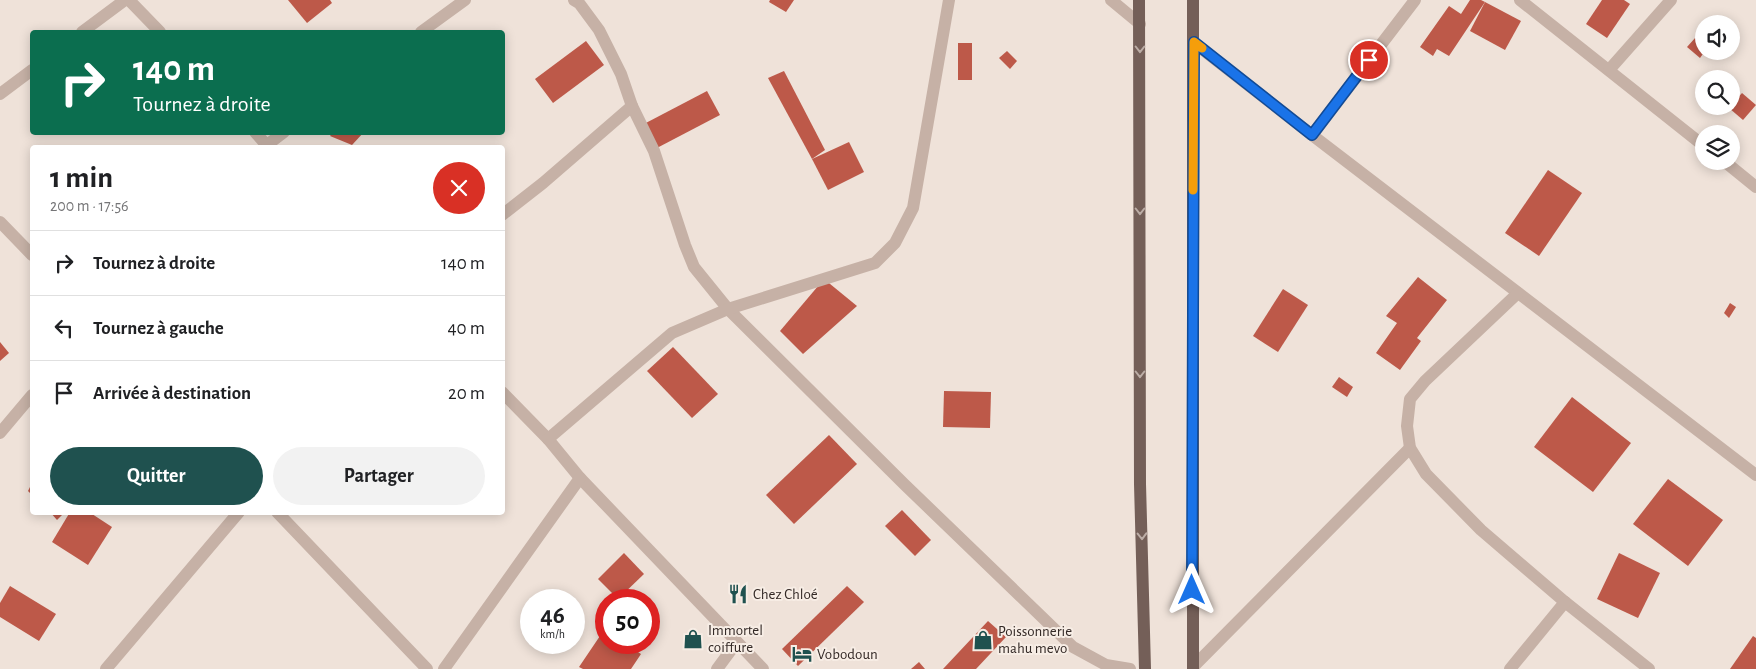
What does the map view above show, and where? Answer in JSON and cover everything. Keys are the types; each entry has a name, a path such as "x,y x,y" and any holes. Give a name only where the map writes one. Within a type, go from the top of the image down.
{"main road":[{"path":"1140,0 1140,484 1145,669"},
{"path":"1192,0 1194,42 1193,668"}],"street":[{"path":"85,30 125,0"},
{"path":"129,0 158,30"},
{"path":"424,30 465,0"},
{"path":"574,0 599,30 621,74 632,106 654,151 694,267 728,309 904,484 1073,647 1106,665 1130,669"},
{"path":"548,439 672,333 728,309 875,263 895,243 913,208 948,0"},
{"path":"1111,0 1140,24"},
{"path":"1312,135 1415,0"},
{"path":"1520,0 1695,139"},
{"path":"1609,70 1671,0"},
{"path":"1194,42 1312,135 1756,475"},
{"path":"0,94 30,72"},
{"path":"505,214 632,106"},
{"path":"257,135 267,145"},
{"path":"269,145 281,135"},
{"path":"1735,170 1756,187"},
{"path":"0,222 30,254"},
{"path":"1518,293 1425,381 1410,399 1407,426 1410,448 1426,474 1481,530 1565,602 1649,669"},
{"path":"505,395 548,439 580,478 763,669"},
{"path":"0,434 30,398"},
{"path":"1193,668 1410,448"},
{"path":"444,669 580,478"},
{"path":"106,669 236,515"},
{"path":"280,515 427,669"},
{"path":"1510,669 1565,602"},
{"path":"717,669 736,642"}],"building":[{"path":"288,0 330,0 332,3 307,23"},
{"path":"770,0 794,0 786,12 769,2"},
{"path":"1470,0 1485,2 1449,56 1437,49 1433,56 1420,47 1449,6 1461,14"},
{"path":"1602,0 1624,0 1630,4 1607,38 1586,24"},
{"path":"1485,2 1521,21 1505,50 1470,31"},
{"path":"1695,38 1695,54 1687,47"},
{"path":"586,41 604,65 553,103 535,79"},
{"path":"958,43 972,43 972,80 958,80"},
{"path":"1007,51 1017,61 1010,69 999,58"},
{"path":"784,71 825,150 812,159 768,78"},
{"path":"707,91 720,115 655,149 642,125"},
{"path":"1742,93 1756,105 1743,120 1737,115 1740,115 1740,95"},
{"path":"331,135 361,135 352,145"},
{"path":"849,142 864,172 828,190 812,159"},
{"path":"1548,170 1582,193 1539,256 1505,233"},
{"path":"1418,277 1447,300 1417,338 1421,341 1400,370 1376,353 1397,323 1386,316"},
{"path":"824,279 857,306 803,354 780,331"},
{"path":"1283,289 1308,305 1278,352 1253,336"},
{"path":"1730,303 1736,307 1729,318 1724,313"},
{"path":"0,342 9,353 0,361"},
{"path":"673,347 718,394 692,418 647,371"},
{"path":"1339,377 1353,387 1347,397 1332,387"},
{"path":"944,391 991,392 990,428 943,427"},
{"path":"1572,397 1631,443 1593,492 1534,447"},
{"path":"829,435 857,464 794,524 766,495"},
{"path":"1668,479 1723,520 1688,566 1633,524"},
{"path":"902,510 931,540 915,556 885,526"},
{"path":"53,515 62,515 57,520"},
{"path":"68,515 94,515 112,527 88,565 52,542"},
{"path":"624,553 644,574 628,589 608,589 598,579"},
{"path":"1619,553 1660,573 1638,618 1597,599"},
{"path":"10,586 56,614 39,641 0,617 0,603"},
{"path":"847,586 864,602 798,666 782,649"},
{"path":"988,621 1006,637 976,669 943,669"},
{"path":"1753,636 1756,638 1756,669 1730,669"},
{"path":"595,643 595,654 641,654 631,669 583,669 579,667"},
{"path":"919,662 925,669 911,669"}],"slow traffic":[{"path":"1193,190 1194,42 1202,48"}],"place":[{"name":"Chez Chloé","path":"738,594"},
{"name":"Immortel coiffure","path":"693,639"},
{"name":"Poissonnerie mahu mevo","path":"983,640"},
{"name":"Vobodoun","path":"802,654"}],"route":[{"path":"1192,590 1194,42 1312,135 1369,60"}]}
